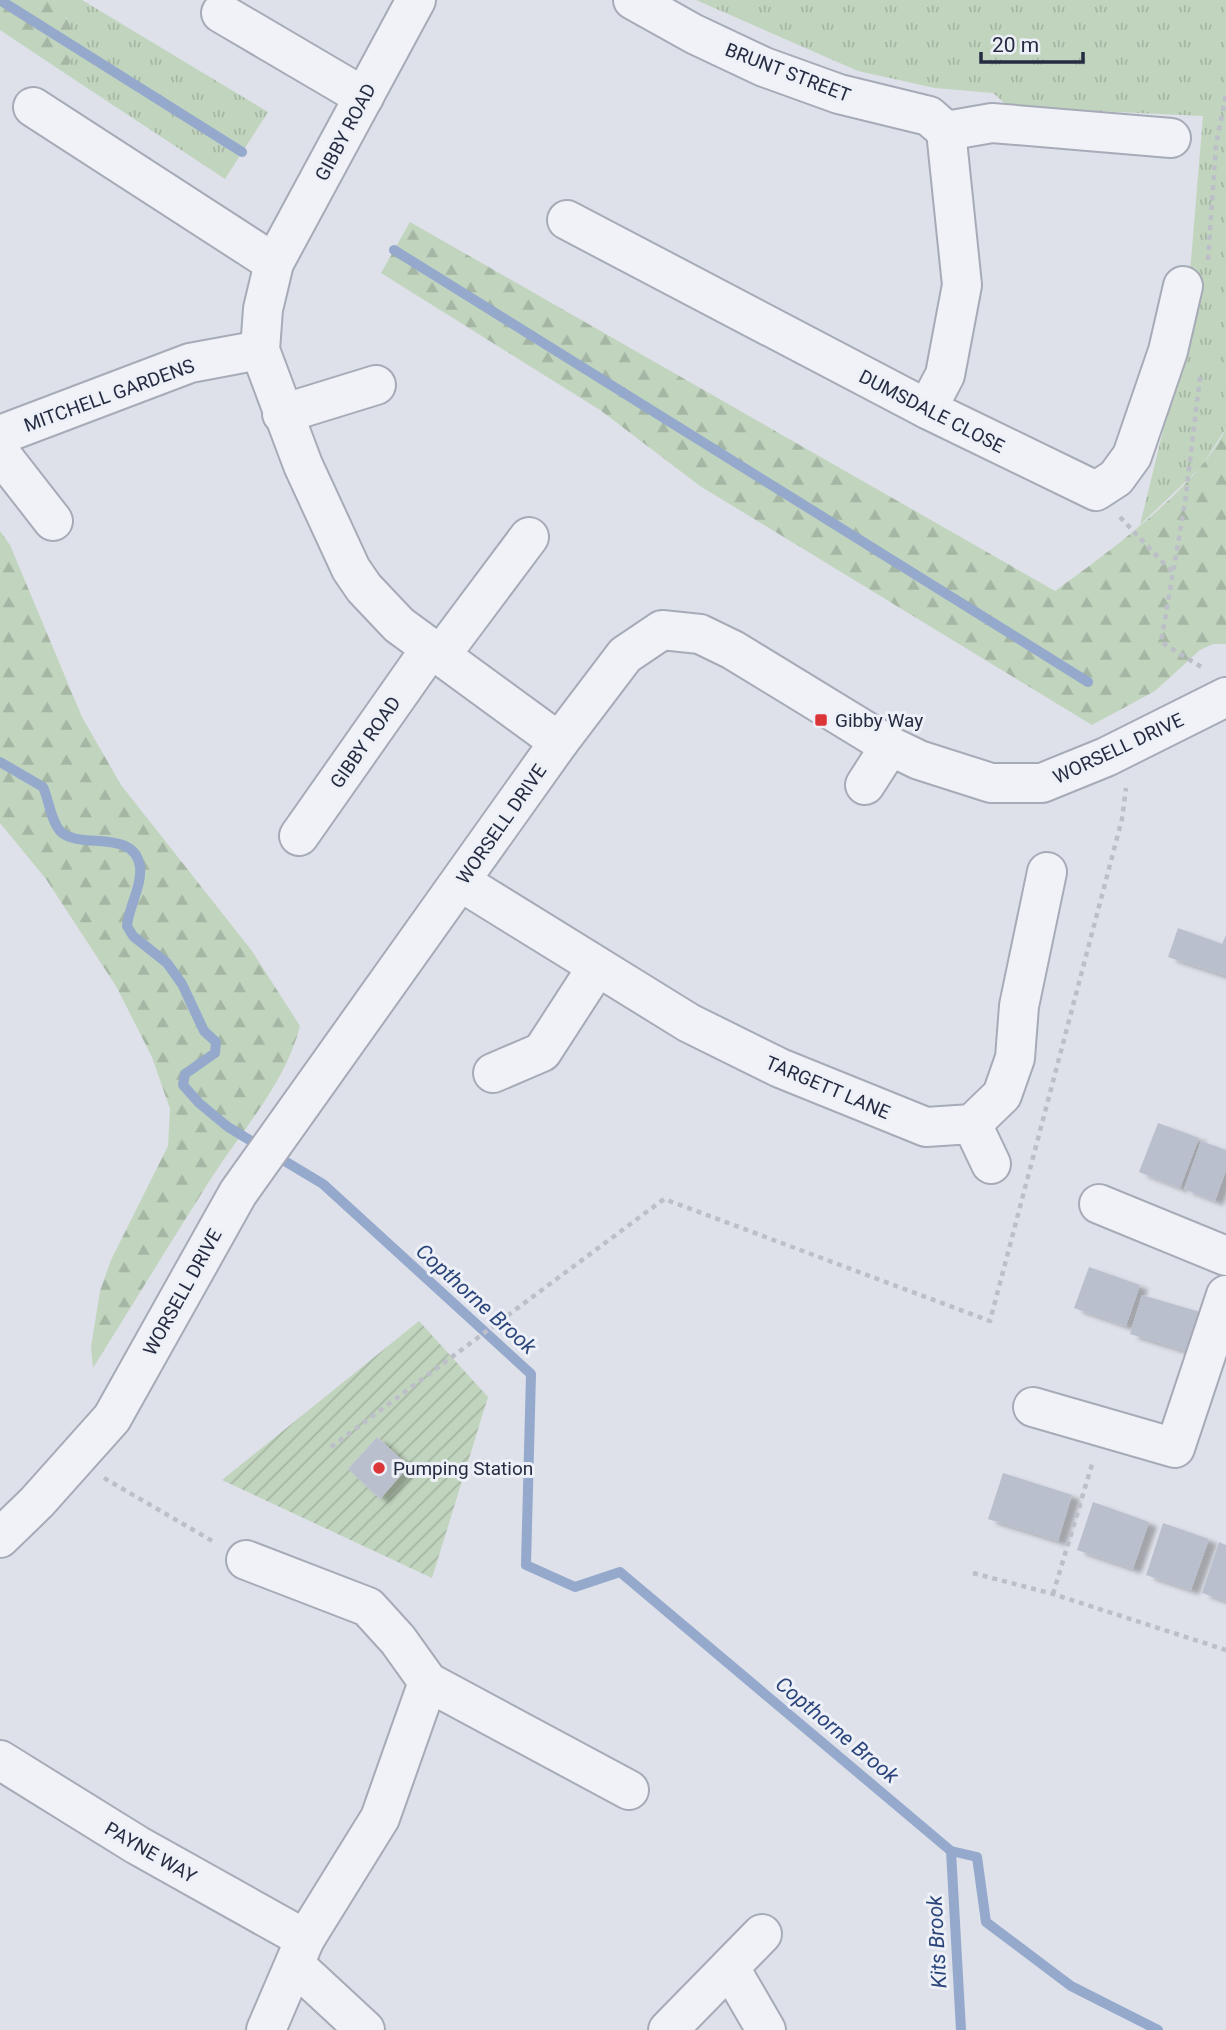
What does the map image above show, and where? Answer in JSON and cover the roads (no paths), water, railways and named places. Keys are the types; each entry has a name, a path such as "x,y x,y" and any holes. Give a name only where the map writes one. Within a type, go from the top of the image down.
{"street":[{"name":"GIBBY ROAD","path":"416,0 274,263 263,309 260,350 282,414 351,569 380,607 436,652 559,742"},
{"name":"BRUNT STREET","path":"634,0 694,34 764,67 839,94 929,116 946,131"},
{"path":"220,12 364,97"},
{"path":"33,107 274,263"},
{"path":"927,409 945,375 962,285 946,131 992,123 1171,138"},
{"name":"DUMSDALE CLOSE","path":"567,220 927,409 1096,491 1116,478 1132,456 1195,275"},
{"name":"MITCHELL GARDENS","path":"0,435 190,363 260,350"},
{"path":"282,414 376,385"},
{"path":"0,453 53,521"},
{"path":"436,652 528,537"},
{"name":"WORSELL DRIVE","path":"0,1538 37,1502 112,1418 239,1193 559,742 625,655 662,630 700,634 733,650 890,746 919,760 991,783 1042,783 1126,747 1215,683"},
{"name":"GIBBY ROAD","path":"299,836 436,652"},
{"path":"865,785 890,746"},
{"path":"991,1164 972,1124 1002,1095 1014,1058 1019,1006 1047,872"},
{"name":"TARGETT LANE","path":"461,882 689,1023 854,1101 926,1127 972,1124"},
{"path":"493,1073 542,1052 597,967"},
{"path":"1099,1204 1169,1235 1226,1256"},
{"path":"1033,1407 1175,1448 1226,1295"},
{"path":"246,1560 368,1607 398,1640 428,1682 629,1790"},
{"path":"266,2030 298,1960 380,1818 428,1682"},
{"name":"PAYNE WAY","path":"0,1760 137,1845 298,1960 365,2030"},
{"path":"667,2030 762,1934"},
{"path":"730,1968 766,2030"}],"waterway":[{"path":"0,0 242,152"},
{"path":"394,250 1088,682"},
{"name":"Copthorne Brook","path":"0,762 43,787 52,817 61,832 81,840 118,844 136,855 140,874 127,926 133,936 167,963 182,984 204,1031 216,1042 215,1053 185,1074 183,1085 199,1103 228,1127 323,1184 531,1374 526,1565 575,1587 620,1572 951,1851 977,1857 986,1922 1071,1986 1158,2030"},
{"name":"Kits Brook","path":"951,1851 961,2030"}],"place":[{"name":"Gibby Way","path":"821,720"},
{"name":"Pumping Station","path":"379,1468"}]}
